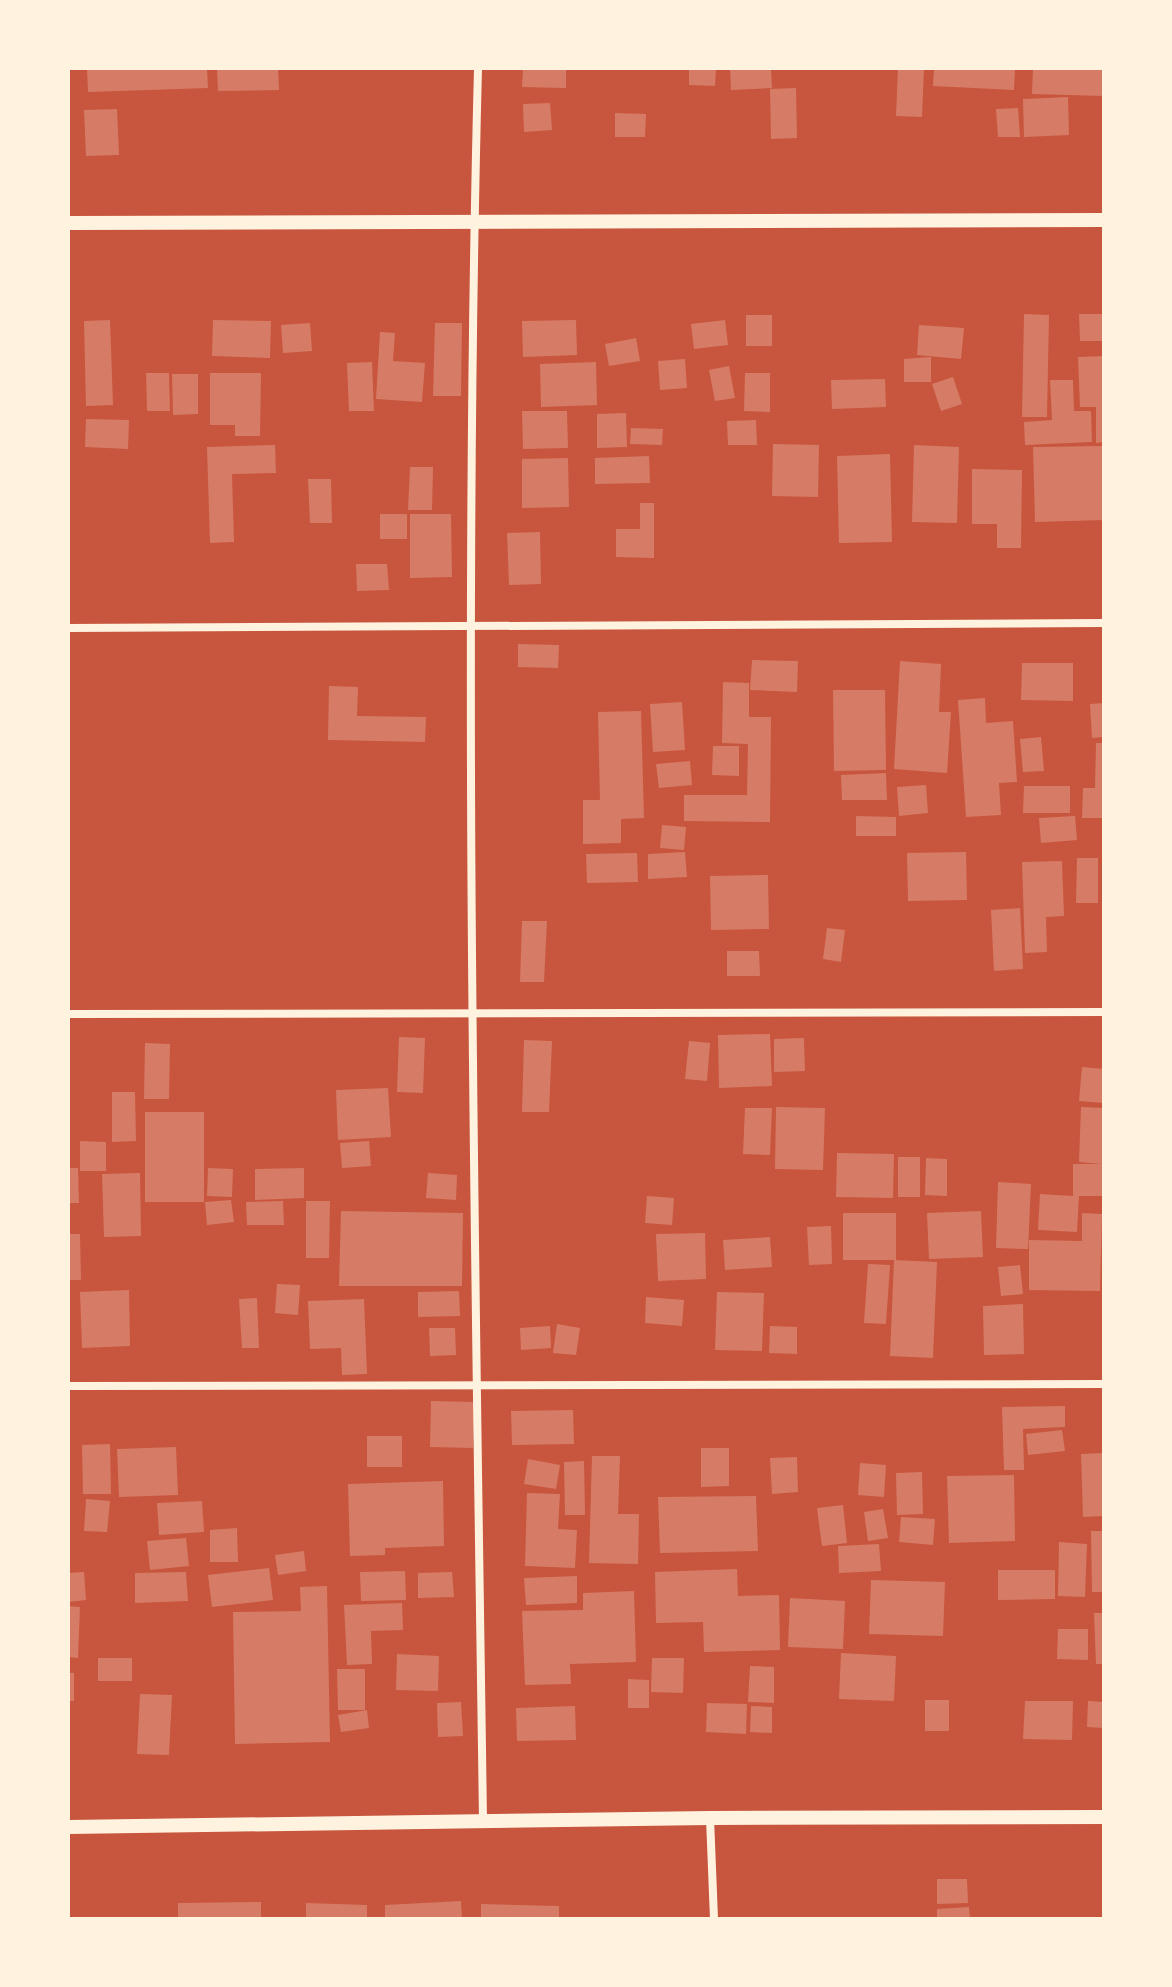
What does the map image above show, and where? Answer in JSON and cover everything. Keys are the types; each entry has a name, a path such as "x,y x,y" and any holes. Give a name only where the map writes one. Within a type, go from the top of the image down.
{"street":[{"path":"478,68 471,627 472,1013 483,1821"},
{"path":"68,223 1104,220"},
{"path":"68,628 1104,623"},
{"path":"68,1014 1104,1012"},
{"path":"68,1386 1104,1384"},
{"path":"68,1827 710,1818 1104,1817"},
{"path":"710,1818 714,1919"}],"building":[{"path":"87,68 207,68 208,88 88,92"},
{"path":"217,68 278,68 279,90 218,91"},
{"path":"523,68 566,68 566,88 522,87"},
{"path":"689,68 716,68 715,86 689,85"},
{"path":"730,68 771,68 772,88 731,90"},
{"path":"898,68 924,68 922,117 896,116"},
{"path":"934,68 1015,68 1014,90 933,86"},
{"path":"1033,68 1104,68 1104,96 1032,94"},
{"path":"796,88 797,138 771,139 770,89"},
{"path":"1068,97 1069,135 1024,137 1023,99"},
{"path":"550,103 552,130 524,132 523,104"},
{"path":"1018,108 1020,137 998,137 996,109"},
{"path":"117,109 119,155 86,156 84,110"},
{"path":"615,113 646,114 645,137 615,137"},
{"path":"1024,314 1049,315 1047,417 1022,417"},
{"path":"1079,314 1104,314 1104,341 1080,341"},
{"path":"746,315 772,315 772,346 746,346"},
{"path":"110,320 113,405 86,406 84,321"},
{"path":"213,320 271,321 270,358 212,356"},
{"path":"576,320 577,355 523,357 522,321"},
{"path":"725,320 728,345 694,349 691,324"},
{"path":"310,323 312,351 283,353 281,325"},
{"path":"435,323 462,323 461,396 433,396"},
{"path":"919,325 964,328 961,359 917,355"},
{"path":"380,332 395,333 393,361 425,363 422,402 376,399"},
{"path":"636,338 640,361 609,366 605,344"},
{"path":"1104,356 1104,442 1096,443 1096,407 1080,407 1078,357"},
{"path":"931,357 931,382 904,382 904,359"},
{"path":"685,359 687,388 660,390 658,361"},
{"path":"372,362 374,411 349,411 347,363"},
{"path":"596,362 597,405 541,407 540,364"},
{"path":"729,366 735,398 715,401 709,370"},
{"path":"146,373 169,373 170,411 147,411"},
{"path":"210,373 261,373 260,436 235,436 235,425 210,425"},
{"path":"745,373 770,373 770,412 744,411"},
{"path":"172,374 198,374 198,414 173,415"},
{"path":"953,377 962,404 941,411 932,384"},
{"path":"885,379 886,407 832,409 831,380"},
{"path":"1050,380 1073,380 1074,411 1091,411 1092,442 1025,445 1024,422 1052,420"},
{"path":"522,411 567,411 568,448 523,449"},
{"path":"626,413 627,447 597,448 597,414"},
{"path":"86,419 129,420 128,449 85,447"},
{"path":"756,420 757,445 728,445 727,421"},
{"path":"631,428 663,429 662,445 630,444"},
{"path":"773,444 819,445 818,497 772,496"},
{"path":"275,445 276,473 232,474 234,542 210,543 207,447"},
{"path":"914,445 959,447 957,523 912,522"},
{"path":"1104,446 1104,520 1035,522 1033,447"},
{"path":"890,454 892,542 839,543 837,456"},
{"path":"649,456 650,483 595,484 595,458"},
{"path":"568,458 569,507 522,508 522,459"},
{"path":"410,467 433,467 432,510 408,510"},
{"path":"972,469 1022,470 1021,548 997,548 997,524 972,524"},
{"path":"308,479 331,479 332,523 310,523"},
{"path":"640,503 654,503 654,558 616,557 616,529 640,529"},
{"path":"380,514 407,514 407,539 380,539"},
{"path":"410,514 451,514 452,577 410,578"},
{"path":"540,532 541,584 509,585 507,533"},
{"path":"356,564 387,564 389,590 357,591"},
{"path":"518,644 559,645 558,668 518,667"},
{"path":"752,660 798,661 797,692 750,690"},
{"path":"900,661 941,664 939,712 951,712 947,773 894,769"},
{"path":"1022,663 1073,663 1073,701 1021,700"},
{"path":"723,682 749,683 749,717 771,717 770,822 684,821 684,795 747,795 748,744 722,743"},
{"path":"329,686 358,687 357,716 426,717 425,742 328,740"},
{"path":"833,690 885,690 886,770 834,771"},
{"path":"985,698 986,723 1013,721 1017,782 999,783 1001,815 966,817 958,700"},
{"path":"682,702 685,750 653,752 650,704"},
{"path":"1104,703 1104,737 1092,738 1090,704"},
{"path":"641,711 644,818 621,819 621,843 583,844 583,800 600,800 598,712"},
{"path":"1041,737 1044,771 1023,772 1020,739"},
{"path":"1096,743 1104,743 1104,818 1082,818 1083,788 1095,788"},
{"path":"713,746 739,746 739,776 712,775"},
{"path":"690,761 692,785 659,788 656,764"},
{"path":"886,773 887,800 842,800 841,775"},
{"path":"926,785 928,813 899,816 897,787"},
{"path":"1024,786 1070,786 1070,813 1023,813"},
{"path":"856,816 896,817 896,836 856,836"},
{"path":"1075,816 1077,840 1041,843 1039,818"},
{"path":"662,825 686,827 684,850 660,848"},
{"path":"685,852 687,877 648,879 648,854"},
{"path":"966,852 967,900 908,901 907,853"},
{"path":"637,853 638,882 587,883 586,854"},
{"path":"1077,858 1098,858 1098,903 1076,903"},
{"path":"1062,861 1064,916 1046,917 1047,952 1025,953 1022,862"},
{"path":"768,875 769,929 711,930 710,876"},
{"path":"1020,908 1023,969 994,971 991,910"},
{"path":"522,921 547,921 544,982 520,982"},
{"path":"827,928 845,930 841,962 823,959"},
{"path":"727,951 759,951 760,976 727,976"},
{"path":"770,1034 772,1086 719,1088 718,1035"},
{"path":"399,1037 425,1038 423,1093 397,1092"},
{"path":"804,1038 805,1071 774,1072 774,1039"},
{"path":"524,1040 552,1041 549,1112 522,1112"},
{"path":"689,1041 710,1043 707,1081 685,1079"},
{"path":"145,1043 170,1044 169,1099 144,1099"},
{"path":"1082,1067 1104,1069 1104,1103 1079,1101"},
{"path":"388,1088 391,1137 338,1140 336,1090"},
{"path":"112,1092 135,1092 136,1141 112,1142"},
{"path":"776,1107 825,1108 823,1170 775,1169"},
{"path":"1081,1107 1104,1108 1104,1196 1079,1196 1077,1232 1038,1230 1040,1194 1073,1196 1073,1164 1101,1164 1079,1162"},
{"path":"745,1108 772,1108 770,1155 743,1154"},
{"path":"145,1112 204,1112 204,1202 145,1202"},
{"path":"80,1141 106,1142 106,1171 80,1171"},
{"path":"369,1141 371,1166 342,1168 340,1143"},
{"path":"837,1153 894,1154 893,1198 836,1197"},
{"path":"898,1157 920,1157 920,1197 898,1197"},
{"path":"926,1158 947,1159 947,1196 925,1195"},
{"path":"68,1168 78,1168 79,1203 68,1203"},
{"path":"208,1168 233,1169 232,1197 207,1196"},
{"path":"304,1168 304,1198 255,1200 255,1169"},
{"path":"140,1173 141,1236 104,1237 102,1174"},
{"path":"428,1173 457,1175 456,1200 426,1198"},
{"path":"998,1182 1031,1184 1028,1249 996,1248"},
{"path":"647,1196 674,1198 672,1225 645,1223"},
{"path":"231,1200 234,1222 207,1225 205,1202"},
{"path":"283,1201 284,1225 247,1225 246,1202"},
{"path":"306,1201 330,1201 329,1258 306,1258"},
{"path":"341,1211 463,1213 462,1286 339,1286"},
{"path":"981,1211 983,1257 929,1259 927,1213"},
{"path":"843,1213 896,1213 896,1260 843,1260"},
{"path":"1082,1213 1102,1214 1100,1291 1029,1290 1029,1240 1082,1241"},
{"path":"831,1226 832,1264 809,1265 807,1227"},
{"path":"705,1233 706,1279 658,1281 656,1234"},
{"path":"68,1234 80,1234 81,1280 68,1280"},
{"path":"770,1237 772,1267 725,1270 723,1240"},
{"path":"894,1260 937,1262 933,1358 890,1356"},
{"path":"868,1264 890,1265 886,1324 864,1323"},
{"path":"1020,1265 1023,1294 1001,1296 998,1267"},
{"path":"277,1284 300,1285 298,1315 275,1313"},
{"path":"129,1290 130,1346 82,1348 80,1292"},
{"path":"459,1291 460,1316 418,1317 418,1292"},
{"path":"717,1292 764,1293 762,1351 715,1350"},
{"path":"646,1297 684,1300 682,1326 645,1323"},
{"path":"257,1298 259,1348 242,1348 239,1299"},
{"path":"364,1299 367,1374 342,1375 341,1348 310,1349 308,1301"},
{"path":"1023,1304 1024,1354 984,1355 983,1306"},
{"path":"557,1324 580,1328 576,1355 553,1353"},
{"path":"550,1326 551,1348 521,1350 520,1328"},
{"path":"770,1326 797,1327 797,1354 769,1353"},
{"path":"429,1328 455,1328 456,1355 430,1356"},
{"path":"431,1401 474,1402 473,1448 430,1447"},
{"path":"1065,1406 1065,1427 1023,1429 1024,1470 1004,1470 1002,1407"},
{"path":"573,1410 574,1444 512,1445 511,1411"},
{"path":"1062,1430 1065,1451 1028,1455 1026,1434"},
{"path":"367,1436 402,1436 402,1467 367,1467"},
{"path":"110,1444 111,1494 83,1494 82,1445"},
{"path":"176,1447 178,1495 119,1497 117,1449"},
{"path":"701,1448 729,1448 729,1486 701,1487"},
{"path":"1104,1453 1104,1516 1083,1517 1081,1454"},
{"path":"592,1456 620,1456 618,1514 639,1514 638,1564 589,1563"},
{"path":"797,1457 798,1492 772,1494 770,1458"},
{"path":"528,1459 560,1465 556,1489 524,1484"},
{"path":"584,1461 585,1515 565,1515 564,1462"},
{"path":"860,1463 886,1465 884,1497 858,1495"},
{"path":"922,1472 923,1514 897,1515 896,1473"},
{"path":"1014,1475 1015,1541 949,1543 947,1476"},
{"path":"443,1481 444,1546 385,1548 385,1555 350,1556 348,1484"},
{"path":"527,1493 560,1494 558,1529 577,1530 575,1568 525,1566"},
{"path":"756,1496 758,1551 660,1553 658,1497"},
{"path":"86,1499 110,1501 107,1532 84,1531"},
{"path":"202,1501 204,1532 159,1535 157,1503"},
{"path":"843,1505 847,1543 822,1546 817,1508"},
{"path":"883,1509 888,1538 868,1541 864,1512"},
{"path":"901,1517 935,1519 933,1545 899,1542"},
{"path":"237,1528 238,1562 210,1562 210,1530"},
{"path":"1091,1531 1104,1531 1104,1592 1092,1592"},
{"path":"186,1538 189,1566 150,1570 147,1541"},
{"path":"1059,1542 1087,1544 1085,1597 1058,1596"},
{"path":"879,1544 881,1571 839,1573 838,1546"},
{"path":"304,1551 306,1571 278,1575 275,1555"},
{"path":"269,1568 273,1600 212,1607 208,1575"},
{"path":"737,1569 738,1596 779,1595 780,1650 704,1652 703,1622 656,1623 655,1572"},
{"path":"998,1570 1055,1570 1055,1599 998,1600"},
{"path":"405,1571 406,1600 361,1601 360,1572"},
{"path":"84,1572 86,1600 68,1602 68,1573"},
{"path":"186,1572 188,1601 135,1603 135,1573"},
{"path":"452,1572 454,1597 418,1598 418,1573"},
{"path":"577,1576 577,1603 526,1605 524,1578"},
{"path":"871,1580 945,1582 943,1636 869,1634"},
{"path":"327,1586 330,1742 235,1744 233,1612 301,1611 300,1587"},
{"path":"634,1591 636,1662 570,1664 571,1684 525,1685 522,1611 583,1610 583,1593"},
{"path":"790,1598 845,1601 843,1649 788,1647"},
{"path":"402,1603 403,1630 371,1631 372,1664 347,1665 344,1605"},
{"path":"68,1606 80,1607 78,1658 68,1657"},
{"path":"1094,1613 1104,1613 1104,1664 1096,1664"},
{"path":"1058,1629 1088,1629 1088,1660 1057,1659"},
{"path":"841,1653 896,1656 894,1701 839,1699"},
{"path":"397,1654 439,1656 438,1691 396,1690"},
{"path":"98,1658 132,1658 132,1681 98,1681"},
{"path":"652,1658 684,1658 683,1693 651,1692"},
{"path":"750,1666 774,1667 774,1703 748,1702"},
{"path":"337,1669 365,1669 365,1710 338,1710"},
{"path":"68,1673 74,1673 74,1701 68,1701"},
{"path":"628,1679 649,1680 649,1708 628,1708"},
{"path":"140,1694 172,1695 169,1755 137,1754"},
{"path":"925,1700 949,1700 949,1731 925,1731"},
{"path":"1025,1701 1073,1701 1072,1740 1023,1739"},
{"path":"1088,1701 1104,1702 1104,1728 1087,1727"},
{"path":"461,1702 463,1736 438,1737 437,1703"},
{"path":"707,1703 747,1704 746,1734 706,1732"},
{"path":"575,1706 576,1740 517,1741 516,1708"},
{"path":"751,1706 772,1707 772,1733 750,1732"},
{"path":"367,1710 369,1728 341,1732 338,1715"},
{"path":"937,1879 967,1879 968,1903 937,1904"},
{"path":"461,1901 462,1919 385,1919 385,1905"},
{"path":"261,1902 261,1919 178,1919 178,1903"},
{"path":"306,1903 367,1905 367,1919 306,1919"},
{"path":"481,1904 559,1906 559,1919 481,1919"},
{"path":"969,1907 970,1919 937,1919 937,1909"}]}
